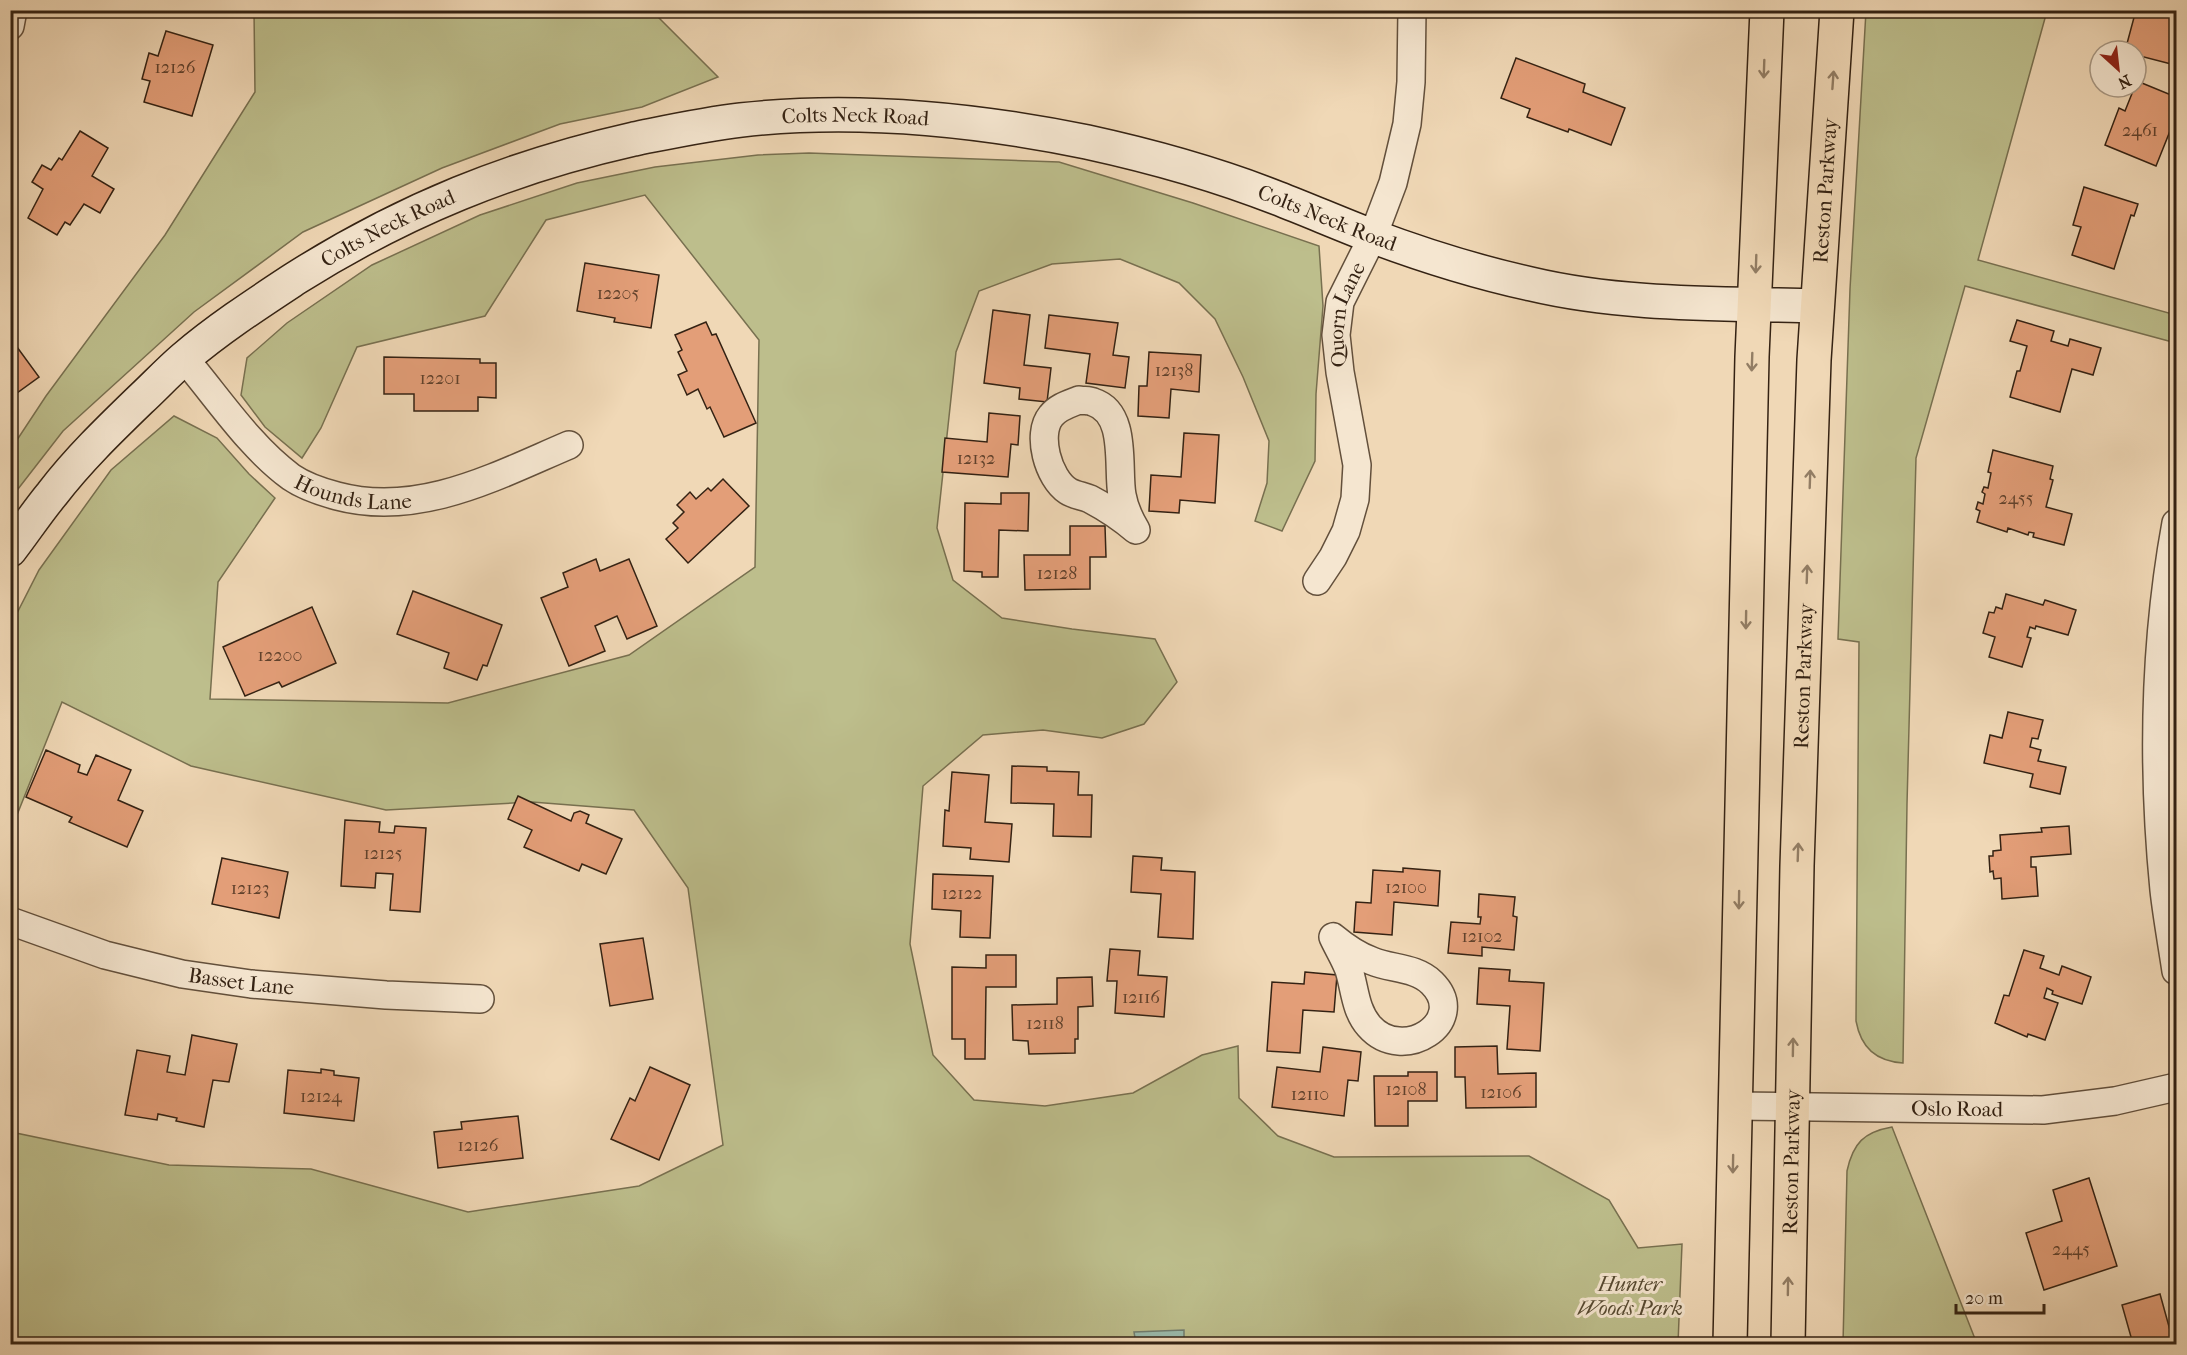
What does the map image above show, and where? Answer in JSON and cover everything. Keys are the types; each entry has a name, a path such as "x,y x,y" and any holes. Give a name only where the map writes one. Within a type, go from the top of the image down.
{"main road":[{"path":"1730,1344 1754,304 1767,10"},
{"name":"Reston Parkway","path":"1788,1344 1798,842 1817,306 1837,10"}],"street":[{"path":"10,26 14,10"},
{"name":"Quorn Lane","path":"1317,581 1346,531 1355,499 1357,465 1340,372 1336,335 1340,302 1372,236 1393,183 1407,123 1411,82 1412,10"},
{"name":"Colts Neck Road","path":"10,550 53,492 102,437 184,358 253,306 322,262 397,220 494,178 572,153 666,132 747,119 832,115 926,118 998,126 1089,143 1203,173 1273,196 1372,236 1453,264 1535,286 1602,296 1661,301 1817,306"},
{"name":"Hounds Lane","path":"184,358 261,452 293,478 320,491 353,500 397,502 437,497 473,486 569,445"},
{"path":"1079,400 1094,402 1107,410 1116,426 1121,460 1122,496 1136,530 1115,512 1068,491 1054,478 1047,460 1045,438 1050,417 1061,407 1079,400"},
{"path":"2176,523 2160,645 2157,752 2163,882 2176,971"},
{"name":"Basset Lane","path":"10,921 105,955 182,974 251,984 386,995 480,999"},
{"name":"Oslo Road","path":"1735,1106 2043,1110 2115,1101 2176,1087"}],"green space":[{"path":"254,11 652,11 718,77 642,107 560,124 442,168 303,232 194,312 63,431 11,498 11,449 46,396 165,235 255,92"},
{"path":"1866,11 2047,11 1978,260 2176,315 2176,343 1965,286 1916,458 1903,1063 1885,1059 1871,1051 1862,1039 1856,1021 1859,642 1838,639 1850,289"},
{"name":"Hunter Woods Park","path":"809,153 1059,162 1193,203 1319,246 1323,306 1316,394 1315,461 1282,531 1255,521 1267,483 1269,441 1243,377 1215,319 1179,283 1120,259 1052,264 979,291 956,352 937,528 953,580 1002,618 1155,639 1177,682 1144,724 1102,738 1043,730 983,735 923,786 910,944 933,1055 974,1100 1045,1106 1133,1093 1202,1055 1238,1046 1239,1098 1278,1136 1334,1157 1529,1156 1609,1200 1638,1248 1682,1244 1678,1344 11,1344 11,1132 169,1165 311,1169 468,1212 639,1186 723,1145 688,888 634,810 532,802 386,810 191,766 62,702 11,830 11,625 39,570 111,470 174,416 217,438 249,474 275,498 218,582 210,699 448,703 629,655 755,567 759,340 645,195 546,220 485,316 357,347 321,428 302,458 265,427 241,395 247,358 287,323 372,265 480,215 577,183 655,167 758,155"},
{"path":"1892,1127 1977,1344 1843,1344 1847,1171 1856,1146 1861,1140 1874,1132"}],"shaded area":[{"path":"1184,1330 1184,1344 1128,1344 1135,1338 1134,1332"}],"building":[{"path":"1236,10 1266,10 1238,17"},
{"path":"2136,10 2176,10 2175,65 2148,58 2148,39 2128,39"},
{"path":"166,31 213,45 192,116 144,102 150,81 142,79 149,53 158,56"},
{"path":"1516,58 1585,84 1583,92 1625,108 1611,145 1569,129 1568,132 1527,117 1530,109 1501,98"},
{"path":"2148,86 2176,97 2176,116 2156,166 2105,145 2119,108 2125,111 2130,99 2148,99"},
{"path":"80,131 108,148 92,176 114,189 100,213 84,204 70,225 65,222 57,235 28,218 43,189 32,182 42,165 51,170 59,158 62,160"},
{"path":"2084,187 2138,204 2134,216 2131,215 2114,269 2072,255 2081,227 2073,225"},
{"path":"585,263 659,275 651,328 614,322 615,318 577,311"},
{"path":"993,310 1030,315 1024,365 1051,368 1047,402 1019,399 1020,388 984,383"},
{"path":"1049,315 1118,323 1113,355 1129,357 1125,388 1086,383 1090,354 1045,348"},
{"path":"2017,320 2054,331 2051,341 2068,346 2070,339 2101,348 2093,375 2072,369 2060,412 2010,397 2027,346 2010,341"},
{"path":"706,322 712,335 716,334 756,423 724,437 710,407 707,409 698,389 687,395 678,375 687,371 678,352 682,350 675,335"},
{"path":"17,347 39,377 10,398 10,353"},
{"path":"1149,352 1201,355 1199,392 1171,389 1169,418 1138,416 1139,386 1147,386"},
{"path":"384,357 480,359 480,363 496,363 496,398 478,397 478,411 414,411 414,394 384,394"},
{"path":"989,413 1020,416 1018,445 1011,444 1008,477 942,472 945,438 987,442"},
{"path":"1184,433 1219,435 1215,503 1180,500 1179,513 1149,511 1151,475 1181,477"},
{"path":"1993,450 2053,466 2050,479 2053,480 2046,507 2072,514 2064,545 2033,537 2034,533 2029,532 2028,535 2008,528 2007,532 1977,522 1980,511 1976,509 1978,502 1983,504 1984,487 1988,488 1991,473 1988,472"},
{"path":"723,479 749,506 688,563 666,539 678,528 673,523 684,512 677,505 690,492 696,499 708,488 711,491"},
{"path":"1001,493 1029,493 1028,531 999,530 998,577 982,577 982,572 964,571 965,503 1001,504"},
{"path":"1070,526 1105,526 1106,557 1090,557 1090,589 1025,590 1024,555 1070,555"},
{"path":"596,559 600,571 629,559 657,626 627,639 617,616 595,626 605,651 569,666 541,598 568,587 563,573"},
{"path":"413,591 502,625 487,666 483,665 477,680 444,668 449,653 397,634"},
{"path":"2006,594 2043,605 2045,600 2076,610 2068,635 2036,626 2035,629 2030,627 2027,637 2031,638 2022,667 1989,657 1995,637 1983,633 1989,612 1994,613 1996,607 2002,609"},
{"path":"312,607 336,663 282,687 279,682 245,696 223,647"},
{"path":"2008,712 2043,720 2038,739 2032,738 2030,747 2041,750 2038,761 2066,767 2060,794 2030,787 2033,774 1984,763 1990,735 2002,738"},
{"path":"46,750 80,765 78,772 87,775 96,755 131,770 118,800 143,811 127,847 69,822 72,817 26,797"},
{"path":"1012,766 1047,767 1047,771 1079,772 1078,795 1092,795 1091,837 1053,836 1054,804 1011,803"},
{"path":"952,772 989,775 985,822 1012,824 1009,862 970,859 971,848 943,846 945,810 949,811"},
{"path":"518,796 571,821 574,813 580,811 589,815 586,823 622,839 606,874 582,864 579,871 524,847 532,830 508,819"},
{"path":"345,820 380,822 379,832 394,833 395,826 426,828 420,912 390,910 393,874 376,873 375,888 341,886"},
{"path":"2069,826 2071,854 2031,857 2031,867 2036,867 2038,896 2002,899 2001,878 1994,879 1993,871 1990,872 1989,856 1993,856 1993,851 2001,850 2000,835 2042,832 2041,828"},
{"path":"1133,856 1162,858 1161,870 1195,872 1193,939 1158,937 1161,894 1131,892"},
{"path":"222,858 288,872 279,918 212,904"},
{"path":"1403,868 1440,871 1438,906 1394,902 1392,935 1354,932 1356,902 1371,903 1373,870 1403,872"},
{"path":"933,874 993,876 990,938 960,937 961,911 932,909"},
{"path":"1479,894 1515,897 1513,916 1517,917 1514,950 1482,947 1482,956 1448,953 1451,922 1480,924"},
{"path":"643,938 653,999 610,1006 600,944"},
{"path":"1110,949 1140,951 1138,975 1167,977 1164,1017 1115,1013 1117,981 1107,981"},
{"path":"2024,950 2044,956 2040,968 2059,975 2062,966 2091,977 2082,1004 2052,994 2053,991 2047,988 2044,998 2058,1003 2045,1040 2028,1034 2027,1037 1995,1023 2004,995 2009,996"},
{"path":"986,955 1016,955 1016,987 986,987 985,1059 965,1059 965,1039 952,1039 952,967 986,968"},
{"path":"1479,968 1510,970 1509,981 1544,983 1540,1051 1507,1049 1510,1006 1477,1004"},
{"path":"1305,972 1337,975 1334,1012 1303,1010 1300,1053 1267,1051 1272,982 1304,984"},
{"path":"1092,977 1093,1006 1078,1007 1078,1039 1075,1039 1075,1053 1029,1054 1028,1041 1013,1040 1012,1005 1057,1004 1057,978"},
{"path":"192,1035 237,1044 229,1082 213,1080 204,1127 176,1121 177,1118 158,1114 157,1120 125,1115 137,1050 170,1056 167,1072 185,1075"},
{"path":"1497,1046 1498,1074 1536,1073 1536,1107 1466,1108 1465,1077 1455,1077 1455,1047"},
{"path":"1323,1047 1361,1052 1358,1081 1348,1080 1344,1116 1272,1107 1277,1067 1320,1072"},
{"path":"650,1067 690,1085 659,1160 611,1139 630,1098 635,1101"},
{"path":"321,1069 334,1071 334,1075 359,1078 354,1121 284,1113 288,1070 321,1073"},
{"path":"1408,1072 1437,1072 1437,1101 1408,1101 1408,1126 1375,1126 1374,1076 1408,1076"},
{"path":"518,1116 523,1158 438,1168 434,1132 462,1129 461,1122"},
{"path":"2089,1178 2117,1266 2044,1290 2026,1233 2062,1221 2053,1190"},
{"path":"2160,1294 2173,1341 2176,1340 2176,1344 2133,1344 2122,1305"}]}
